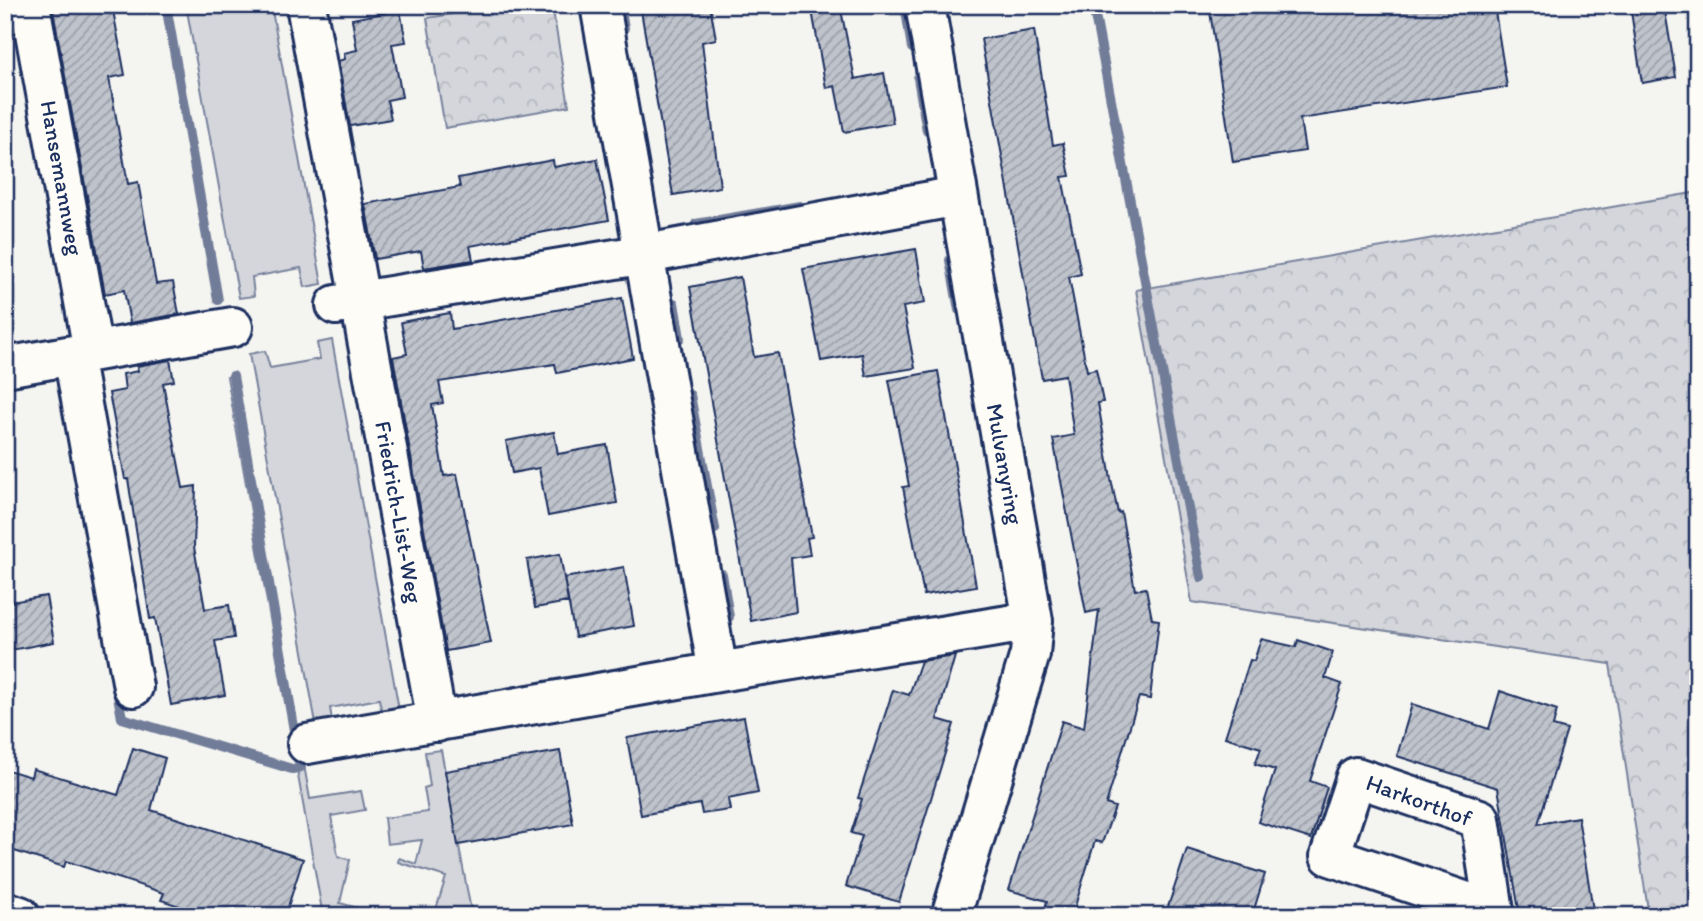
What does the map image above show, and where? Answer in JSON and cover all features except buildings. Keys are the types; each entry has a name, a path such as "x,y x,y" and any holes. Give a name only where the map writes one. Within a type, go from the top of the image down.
{"street":[{"name":"Hansemannweg","path":"30,5 133,687"},
{"name":"Friedrich-List-Weg","path":"306,5 347,303 437,722"},
{"path":"600,5 718,672"},
{"name":"Mulvanyring","path":"925,5 1033,621 1030,654 951,916"},
{"path":"347,303 646,254 958,196"},
{"path":"5,367 233,327"},
{"path":"307,744 718,672 1033,621"},
{"path":"5,911 20,916"}],"green space":[{"path":"186,5 271,5 322,284 305,287 301,268 252,277 254,296 239,298"},
{"path":"511,5 552,5 569,106 445,128 427,18"},
{"path":"1698,192 1698,916 1649,916 1610,664 1192,602 1136,290"},
{"path":"332,340 400,715 383,718 379,699 330,708 333,726 317,729 249,354 265,351 270,368 320,359 317,343"},
{"path":"235,375 310,799 361,791 365,810 331,816 338,856 350,860 340,903 361,909 359,916 323,916 227,377"},
{"path":"441,750 472,916 434,916 446,877 398,862 399,858 416,864 422,840 387,844 384,818 428,812 424,788 430,786 425,752"}],"waterway":[{"path":"166,5 218,300"},
{"path":"620,5 624,28"},
{"path":"905,5 912,48"},
{"path":"1093,5 1201,577"},
{"path":"918,78 927,131"},
{"path":"696,224 800,206"},
{"path":"950,260 959,310"},
{"path":"674,303 680,338"},
{"path":"116,685 122,718 292,769 301,767 233,376"},
{"path":"690,395 715,529"},
{"path":"722,574 729,617"}]}
